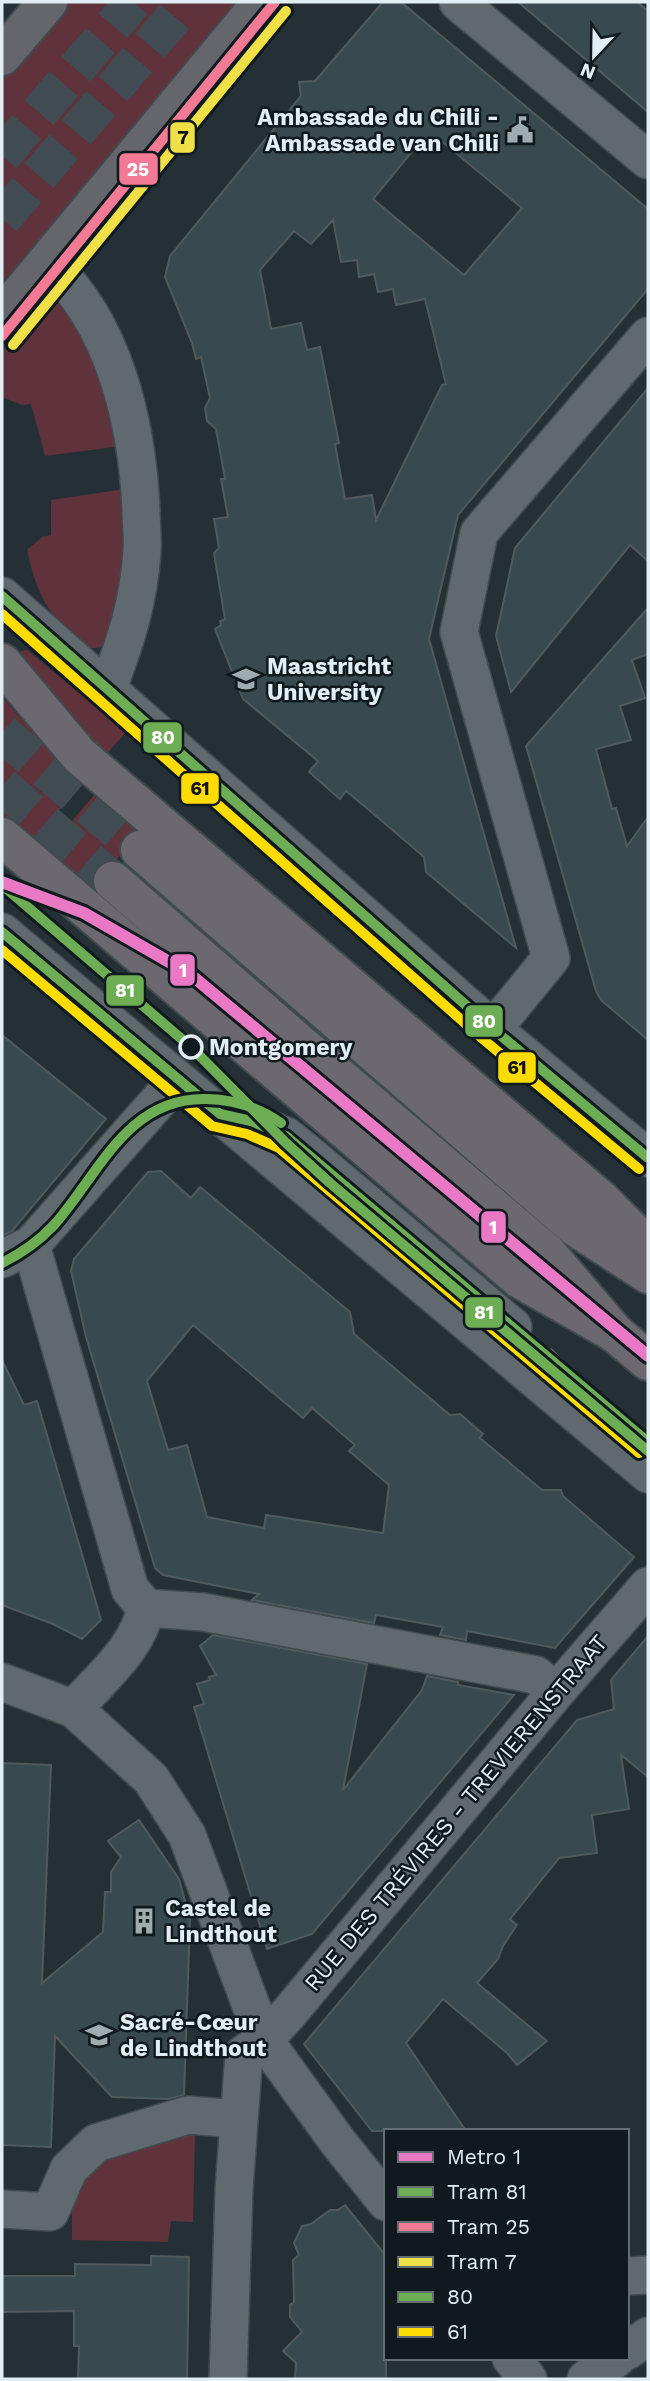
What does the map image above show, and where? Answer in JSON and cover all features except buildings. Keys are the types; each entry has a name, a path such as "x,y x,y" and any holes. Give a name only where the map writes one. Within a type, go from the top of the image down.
{"highway":[{"path":"2,663 79,755 601,1199 648,1247"},
{"path":"2,837 520,1279 615,1333"},
{"path":"139,849 574,1226 648,1274"},
{"path":"113,881 547,1253 615,1333 648,1361"}],"main road":[{"path":"2,56 48,2"},
{"path":"2,316 262,2"}],"street":[{"path":"458,2 648,160"},
{"path":"47,261 63,276 76,294 107,346 125,399 139,467 143,550 130,630 107,690"},
{"path":"493,1029 551,958 459,632 479,533 648,337"},
{"path":"2,596 493,1029 643,1144"},
{"path":"2,932 648,1474"},
{"path":"177,1080 16,1252 130,1590 146,1608 203,1612 536,1675 556,1692"},
{"path":"220,1114 251,1121 286,1136 648,1442"},
{"name":"RUE DES TRÉVIRES - TREVIERENSTRAAT","path":"228,2379 238,2119 244,2054 264,2040 648,1586"},
{"path":"74,1709 131,1646 143,1624 146,1608"},
{"path":"2,1682 74,1709 151,1779 187,1835 264,2040 338,2142 384,2200"},
{"path":"2,2209 50,2212 69,2169 96,2143 188,2115 238,2119"},
{"path":"629,2276 648,2275"},
{"path":"629,2353 648,2336"}],"shaded area":[{"path":"69,2 238,2 57,223 2,282 2,79"},
{"path":"53,302 64,306 83,339 102,382 122,446 45,456 31,404 22,405 2,397 2,352 42,305"},
{"path":"125,489 127,526 118,605 104,645 91,648 83,645 62,626 48,607 37,586 27,550 42,537 51,535 51,500"},
{"path":"27,650 126,732 104,757 20,654 21,651"},
{"path":"2,697 25,723 87,778 31,843 2,818"},
{"path":"100,788 145,826 89,892 44,854"},
{"path":"176,2134 195,2135 193,2222 171,2221 168,2242 72,2240 72,2210 77,2173 101,2151"}],"tunnel":[{"path":"2,156 133,2"},
{"path":"2,219 187,2"},
{"path":"2,733 140,850"},
{"path":"2,786 113,881"}],"tram line":[{"name":"25","path":"2,336 275,2"},
{"name":"7","path":"13,345 286,11"},
{"name":"81","path":"2,885 191,1047 286,1143 330,1183 648,1451"},
{"path":"2,888 19,898"},
{"name":"81","path":"2,1263 48,1231 116,1143 154,1111 178,1102 215,1099 245,1105 281,1123"},
{"path":"551,1349 645,1449"}],"metro line":[{"name":"1","path":"2,882 84,913 190,974 648,1356"}],"transit line":[{"name":"80","path":"2,596 493,1029 648,1158"},
{"name":"61","path":"2,614 484,1040 639,1169"},
{"name":"80","path":"2,932 220,1114 251,1121 286,1136 648,1442"},
{"name":"61","path":"2,950 212,1126 247,1134 279,1148 639,1453"}],"place":[{"name":"Ambassade du Chili - Ambassade van Chili","path":"520,130"},
{"name":"Maastricht University","path":"246,679"},
{"name":"Montgomery","path":"191,1047"},
{"name":"Castel de Lindthout","path":"144,1921"},
{"name":"Sacré-Cœur de Lindthout","path":"99,2035"}]}
